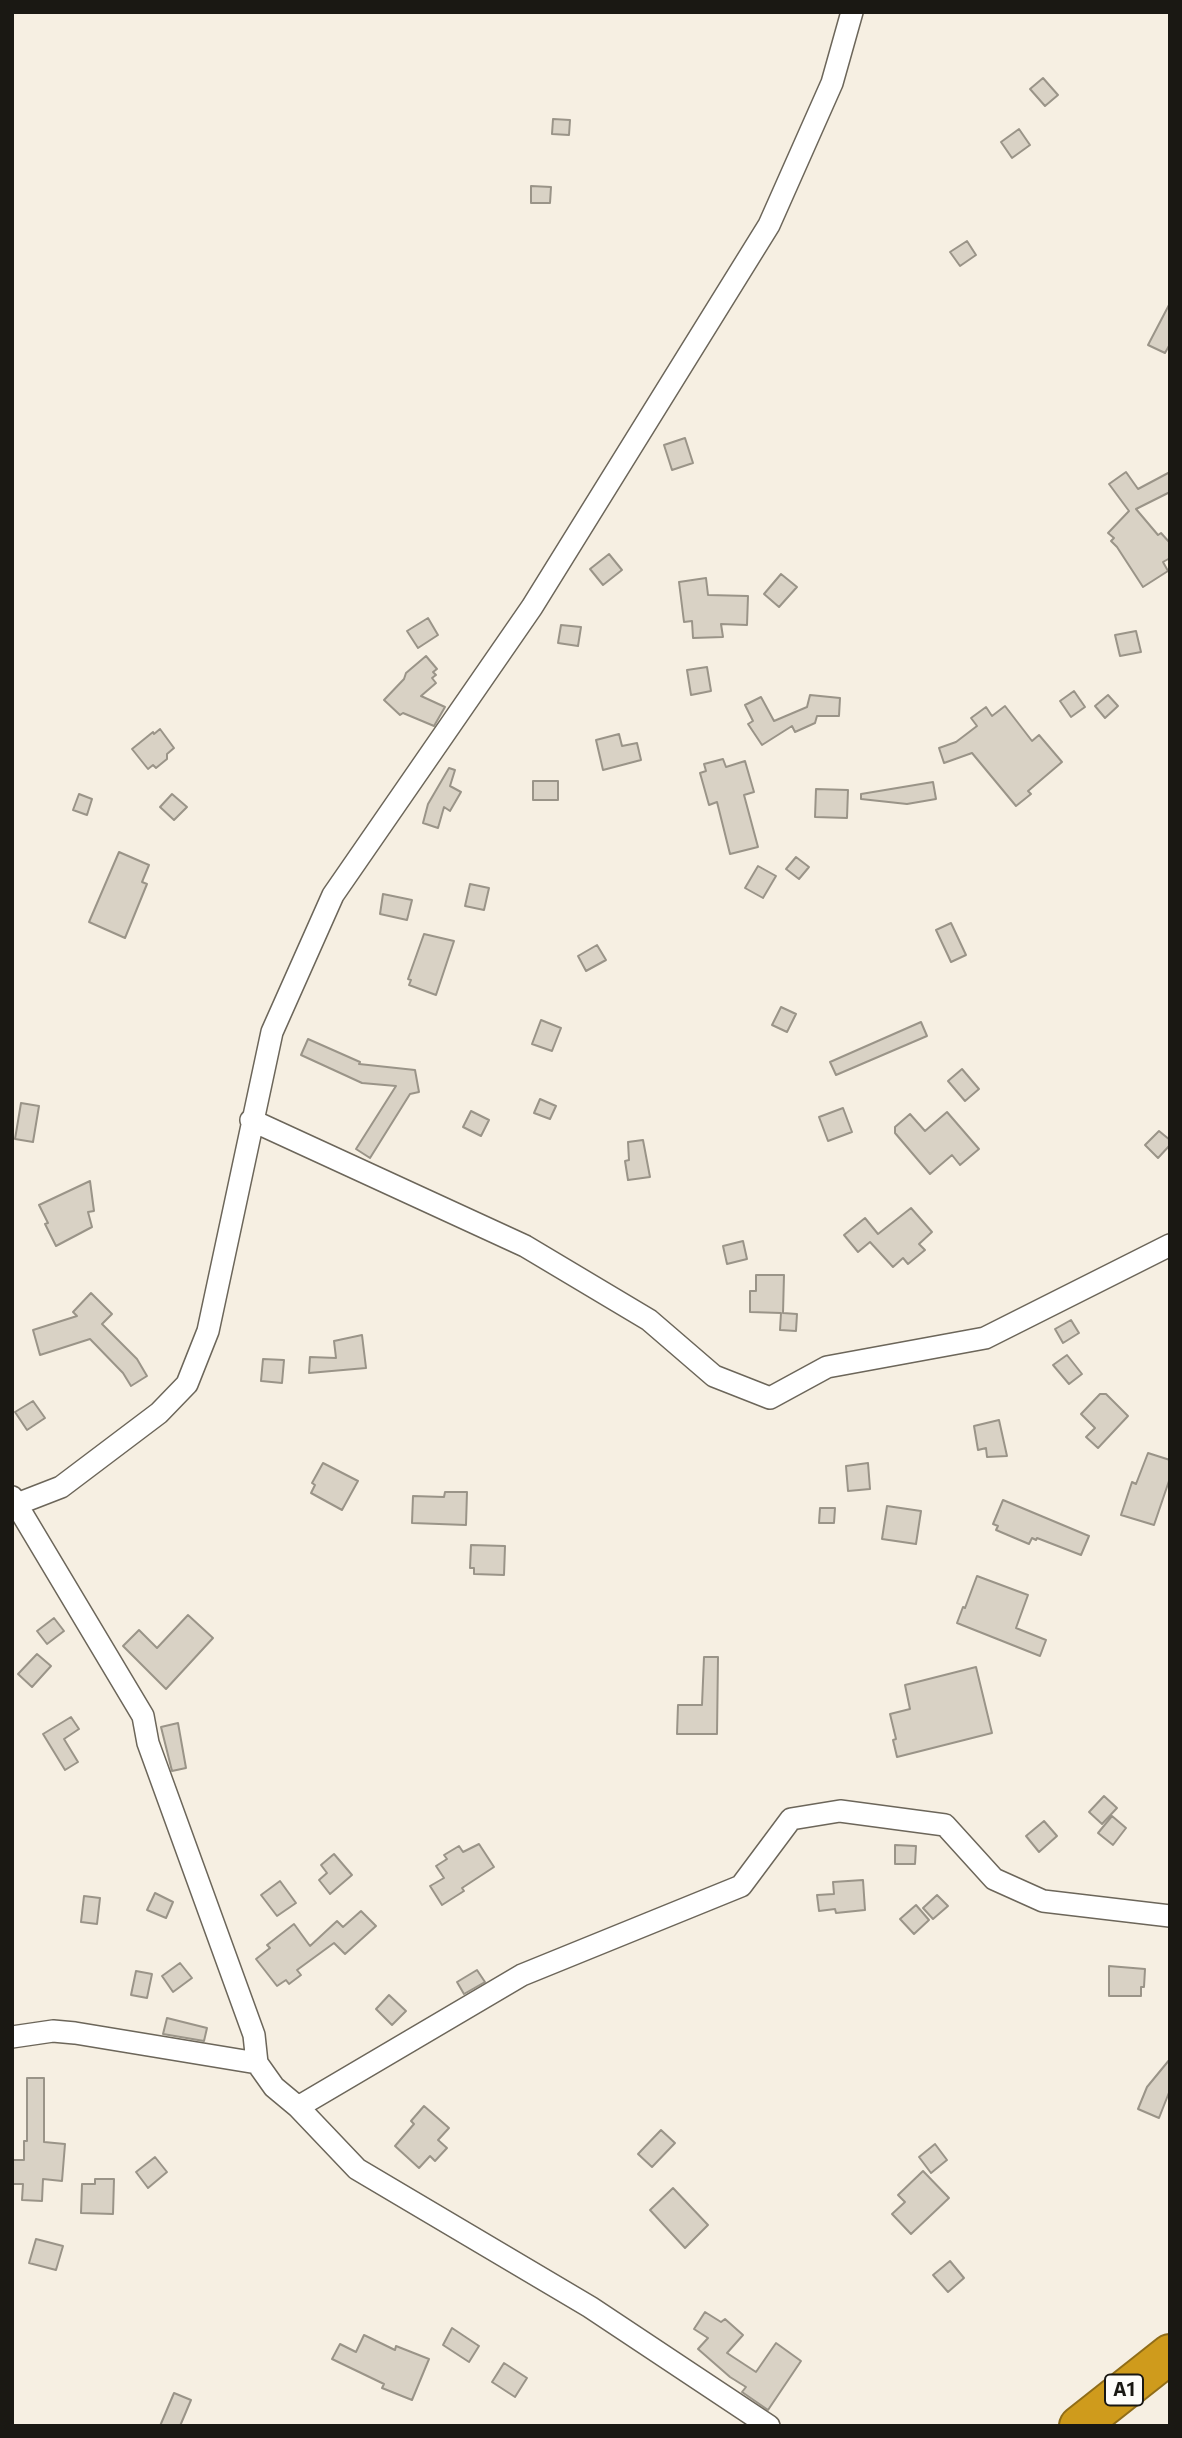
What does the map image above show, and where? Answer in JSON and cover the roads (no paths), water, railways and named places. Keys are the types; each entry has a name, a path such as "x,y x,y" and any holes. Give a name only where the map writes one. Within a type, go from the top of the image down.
{"highway":[{"name":"A1","path":"1079,2426 1170,2354"}],"street":[{"path":"769,2426 590,2307 357,2169 298,2107 274,2087 257,2063 254,2035 148,1743 143,1716 14,1503 61,1487 159,1413 187,1384 208,1331 251,1120 272,1032 333,895 532,607 769,225 832,83 852,12"},
{"path":"251,1120 525,1246 649,1320 714,1376 770,1398 827,1367 985,1338 1170,1245"},
{"path":"298,2107 522,1975 741,1886 791,1819 840,1811 945,1825 994,1879 1043,1901 1170,1916"},
{"path":"12,2037 53,2031 75,2033 257,2063"}]}
